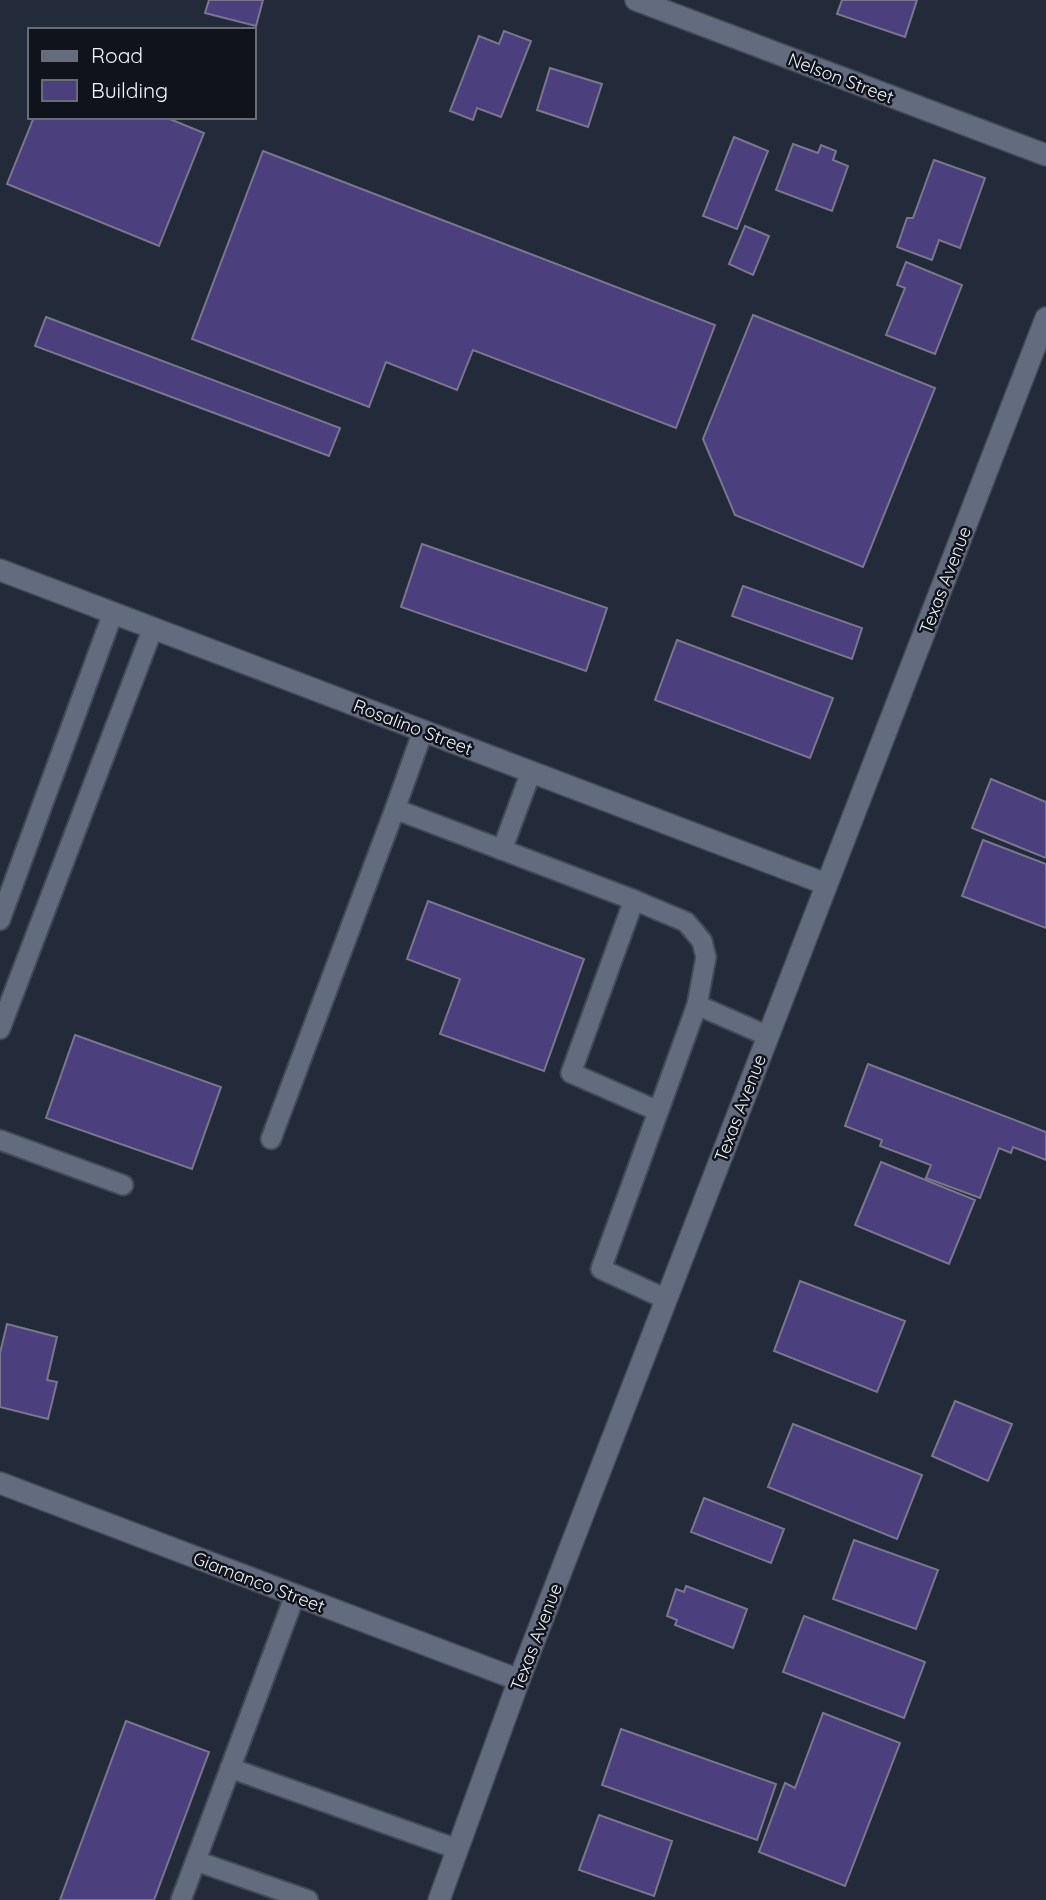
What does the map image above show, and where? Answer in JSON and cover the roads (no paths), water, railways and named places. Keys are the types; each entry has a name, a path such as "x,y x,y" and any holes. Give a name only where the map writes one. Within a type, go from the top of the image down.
{"street":[{"name":"Nelson Street","path":"636,0 1046,155"},
{"name":"Texas Avenue","path":"439,1900 519,1679 1046,318"},
{"name":"Rosalino Street","path":"0,570 827,884"},
{"name":"Giamanco Street","path":"0,1483 519,1679"}],"lane":[{"path":"0,920 113,613"},
{"path":"0,1029 153,628"},
{"path":"271,1139 423,731"},
{"path":"502,850 531,772"},
{"path":"395,809 686,922 702,941 706,957 698,1005 601,1269 666,1299"},
{"path":"634,900 571,1073 659,1111"},
{"path":"698,1005 768,1036"},
{"path":"0,1140 123,1185"},
{"path":"181,1900 295,1595"},
{"path":"230,1768 457,1849"},
{"path":"196,1861 308,1900"}]}
